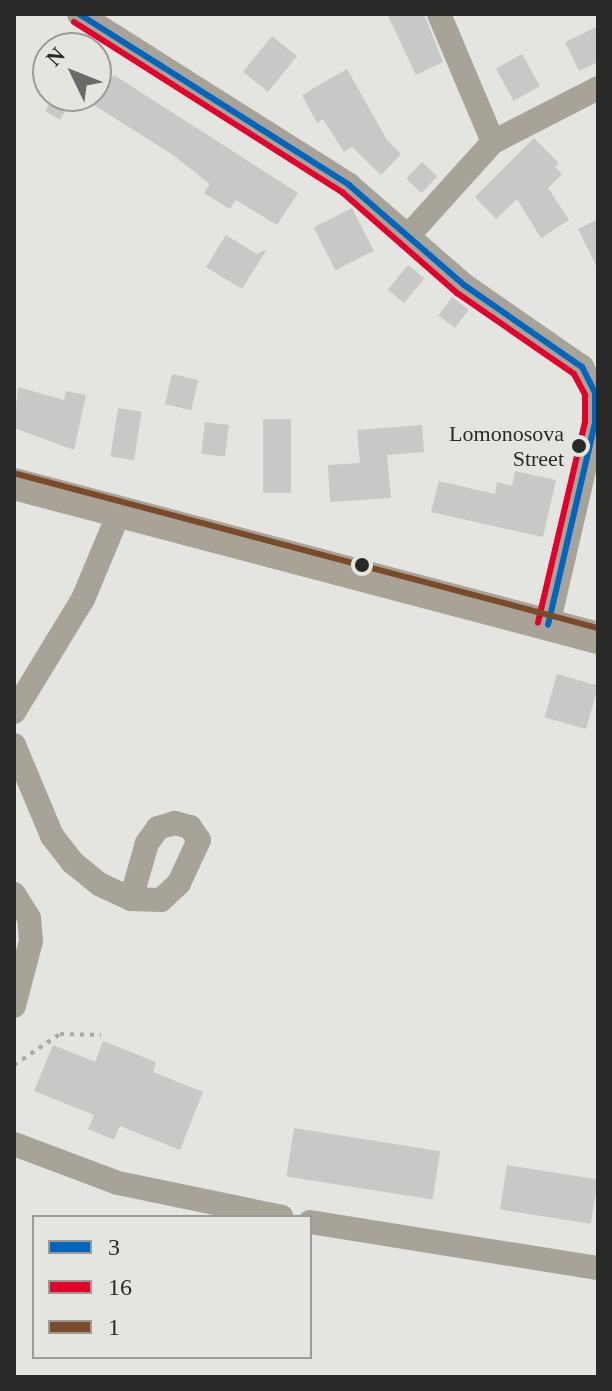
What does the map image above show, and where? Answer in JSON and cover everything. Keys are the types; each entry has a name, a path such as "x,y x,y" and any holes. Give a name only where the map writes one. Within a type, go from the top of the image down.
{"main road":[{"path":"14,484 598,638"}],"street":[{"path":"79,14 349,185 482,298 590,359 595,423 548,625"},
{"path":"439,14 493,142"},
{"path":"408,236 493,142 598,88"},
{"path":"14,712 83,599 119,513"},
{"path":"14,745 52,836 72,862 99,884 131,899"},
{"path":"14,894 29,918 31,941 14,1006"},
{"path":"14,1144 118,1183 272,1215"},
{"path":"312,1222 598,1268"}],"path":[{"path":"14,1065 60,1034 101,1035"}],"building":[{"path":"387,14 424,14 443,62 416,75"},
{"path":"598,26 598,62 579,71 565,42"},
{"path":"272,36 297,56 268,92 243,72"},
{"path":"522,54 540,86 514,101 496,69"},
{"path":"347,69 387,140 401,154 381,175 352,147 344,152 323,119 317,123 302,95"},
{"path":"114,75 298,193 277,225 236,200 230,209 204,193 210,184 173,155 105,112 112,112"},
{"path":"47,112 65,112 60,120"},
{"path":"534,138 559,163 555,167 562,174 548,188 569,220 541,238 517,199 496,219 475,197"},
{"path":"422,162 437,176 422,193 406,179"},
{"path":"352,208 374,251 335,270 314,228"},
{"path":"598,219 598,269 578,229"},
{"path":"226,235 257,254 267,249 242,289 206,267"},
{"path":"408,265 424,278 404,303 388,290"},
{"path":"452,297 469,310 455,328 438,315"},
{"path":"172,374 198,380 191,410 165,404"},
{"path":"18,387 64,400 66,391 86,395 74,450 14,428"},
{"path":"118,408 142,412 134,460 110,456"},
{"path":"263,419 291,419 291,493 263,493"},
{"path":"205,422 229,425 225,457 201,454"},
{"path":"422,425 424,452 387,455 391,498 330,502 328,465 360,463 357,430"},
{"path":"515,471 556,480 543,537 431,512 439,481 495,494 497,482 512,486"},
{"path":"557,674 598,686 586,729 545,717"},
{"path":"103,1041 156,1062 153,1072 203,1092 180,1150 120,1126 114,1140 88,1129 94,1115 34,1091 53,1045 95,1062"},
{"path":"294,1128 440,1151 433,1200 286,1176"},
{"path":"507,1165 598,1179 591,1224 500,1209"}],"transit line":[{"name":"3","path":"79,14 349,185 464,285 582,367 595,393 595,423 548,625"},
{"name":"16","path":"74,22 343,193 457,293 574,374 585,395 585,422 538,623"},
{"name":"1","path":"17,474 598,628"}],"place":[{"name":"Lomonosova Street","path":"579,446"}]}
